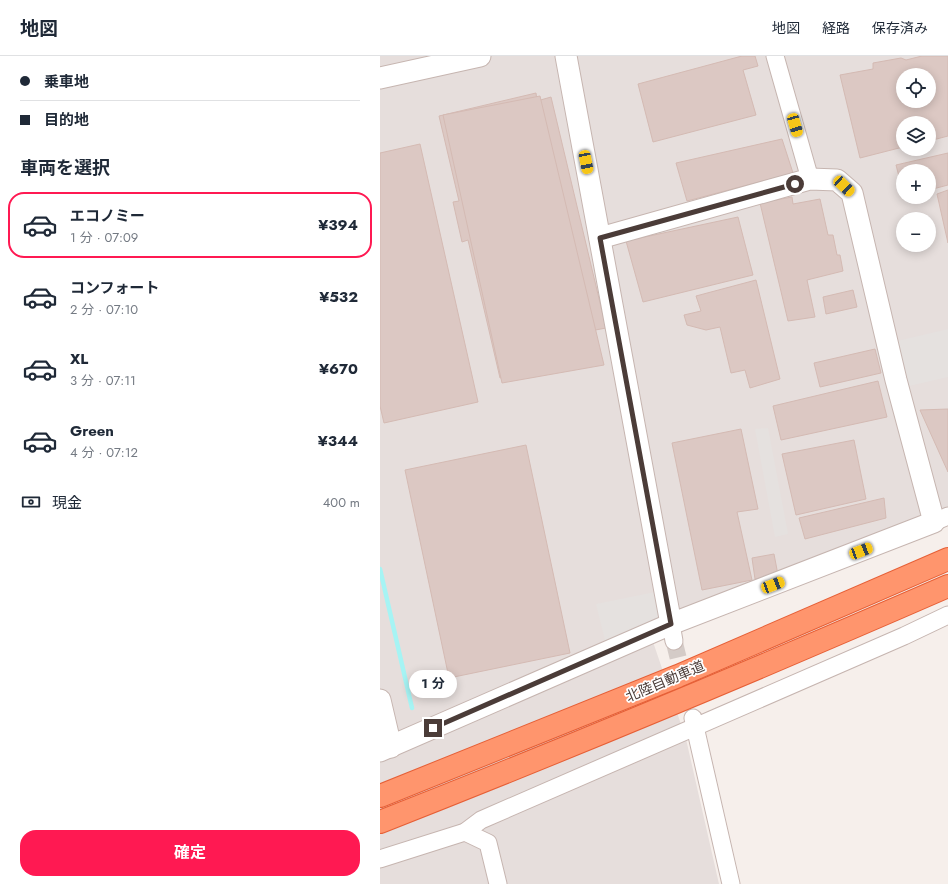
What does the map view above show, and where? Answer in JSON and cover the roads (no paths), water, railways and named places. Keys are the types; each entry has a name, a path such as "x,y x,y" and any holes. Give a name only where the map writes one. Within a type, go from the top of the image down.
{"highway":[{"name":"北陸自動車道","path":"380,796 678,676 948,559"},
{"name":"北陸自動車道","path":"380,822 520,767 948,586"}],"street":[{"path":"380,78 480,56"},
{"path":"566,56 673,633"},
{"path":"775,56 810,180"},
{"path":"380,700 385,749 673,633 941,519 896,380 852,193 837,180 810,180 600,238"},
{"path":"380,859 465,832 482,820 694,722 904,636 948,615"},
{"path":"694,722 731,884"},
{"path":"465,832 488,843 498,884"}],"waterway":[{"path":"380,569 412,708"}],"tunnel":[{"path":"674,641 693,718"}]}
